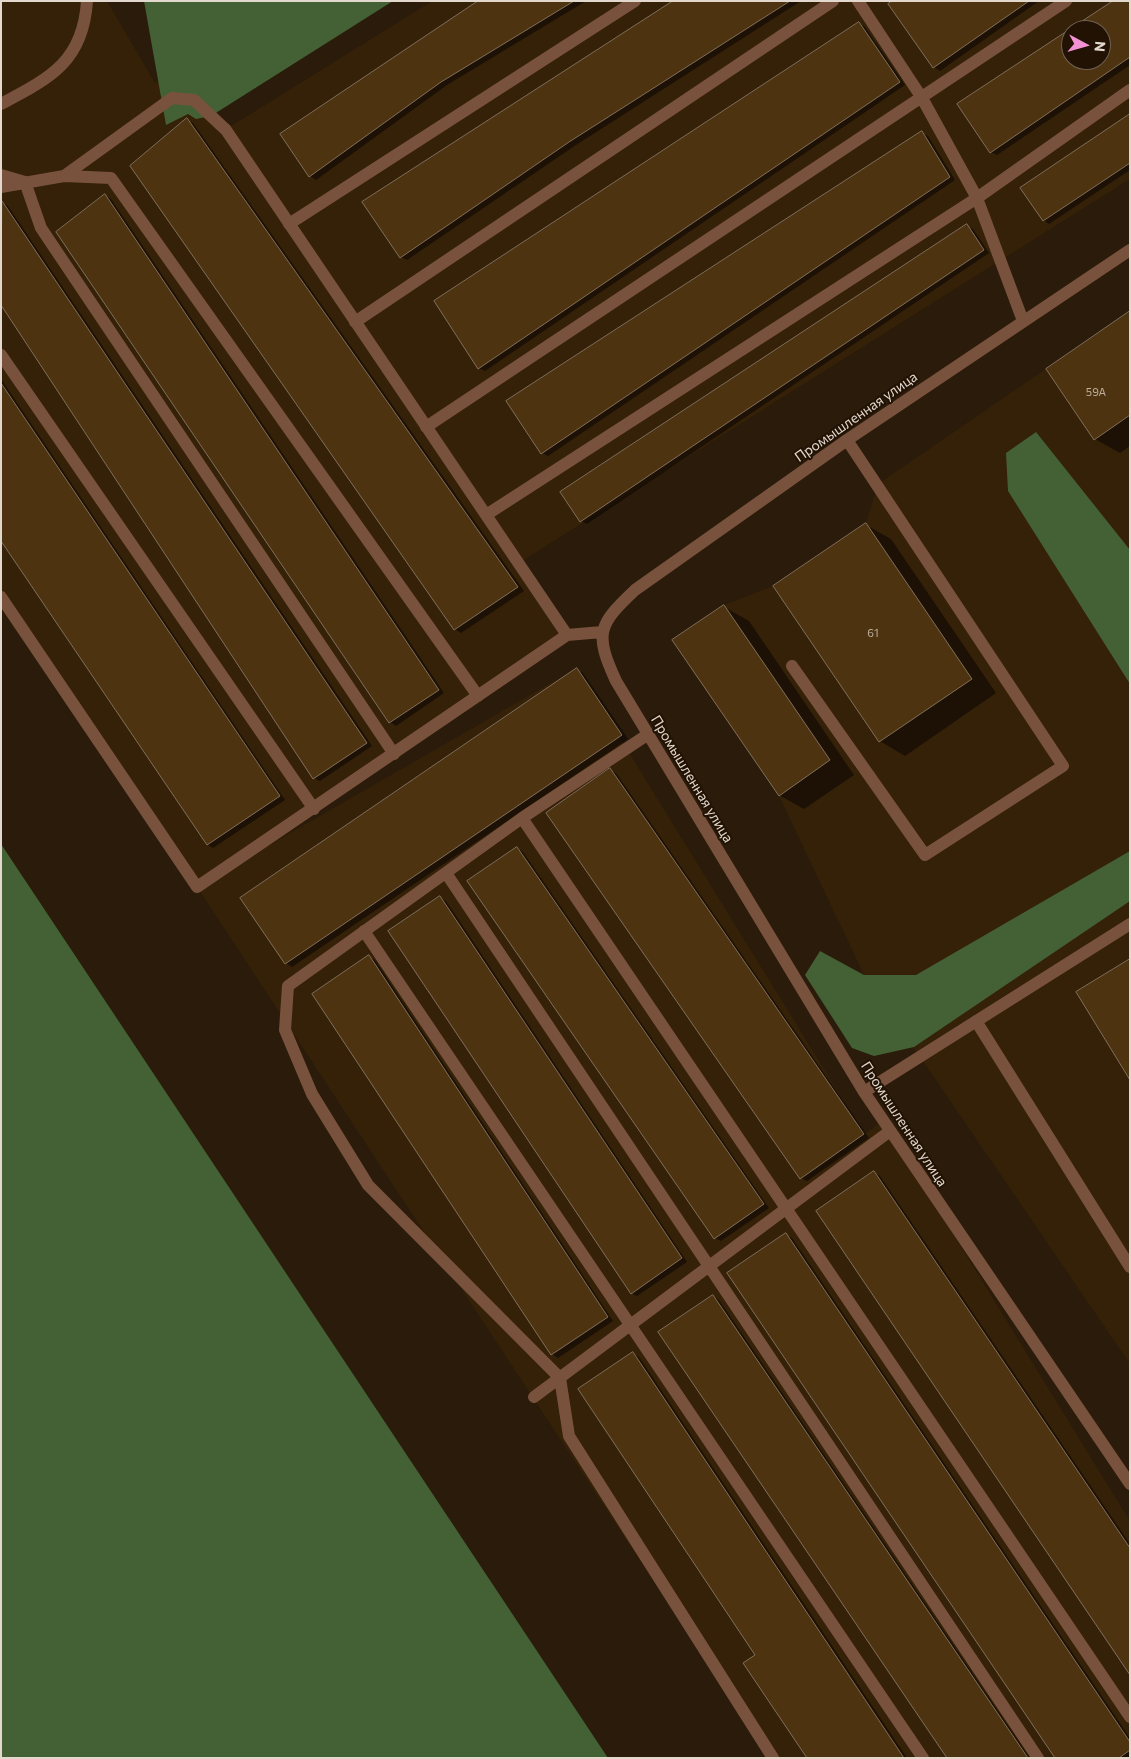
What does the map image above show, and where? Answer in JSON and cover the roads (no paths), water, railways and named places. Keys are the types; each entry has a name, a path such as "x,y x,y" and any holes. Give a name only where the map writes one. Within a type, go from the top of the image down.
{"street":[{"path":"1,104 46,80 71,55 86,21 87,1"},
{"path":"290,224 635,1"},
{"path":"355,322 833,1"},
{"path":"858,1 922,98 977,198 1023,321"},
{"path":"426,427 1066,1"},
{"path":"486,515 977,198 1130,90"},
{"path":"64,176 172,98 194,100 226,130 566,635"},
{"path":"1,175 25,182"},
{"path":"1,187 64,176 111,178 478,696"},
{"path":"25,182 41,228 394,754"},
{"name":"Промышленная улица","path":"1130,250 847,440 635,590 612,611 602,632 604,654 616,681 864,1092 1130,1484"},
{"path":"1,355 314,809"},
{"path":"792,666 925,856 1063,766 847,440"},
{"path":"1,597 197,887 314,809 566,635 602,632"},
{"path":"647,735 522,818 288,986 285,1030 312,1094 368,1185 560,1378 569,1436 773,1758"},
{"path":"522,818 1130,1717"},
{"path":"446,873 1038,1758"},
{"path":"864,1092 1130,924"},
{"path":"364,931 922,1758"},
{"path":"976,1021 1130,1267"},
{"path":"534,1398 890,1131"}]}
